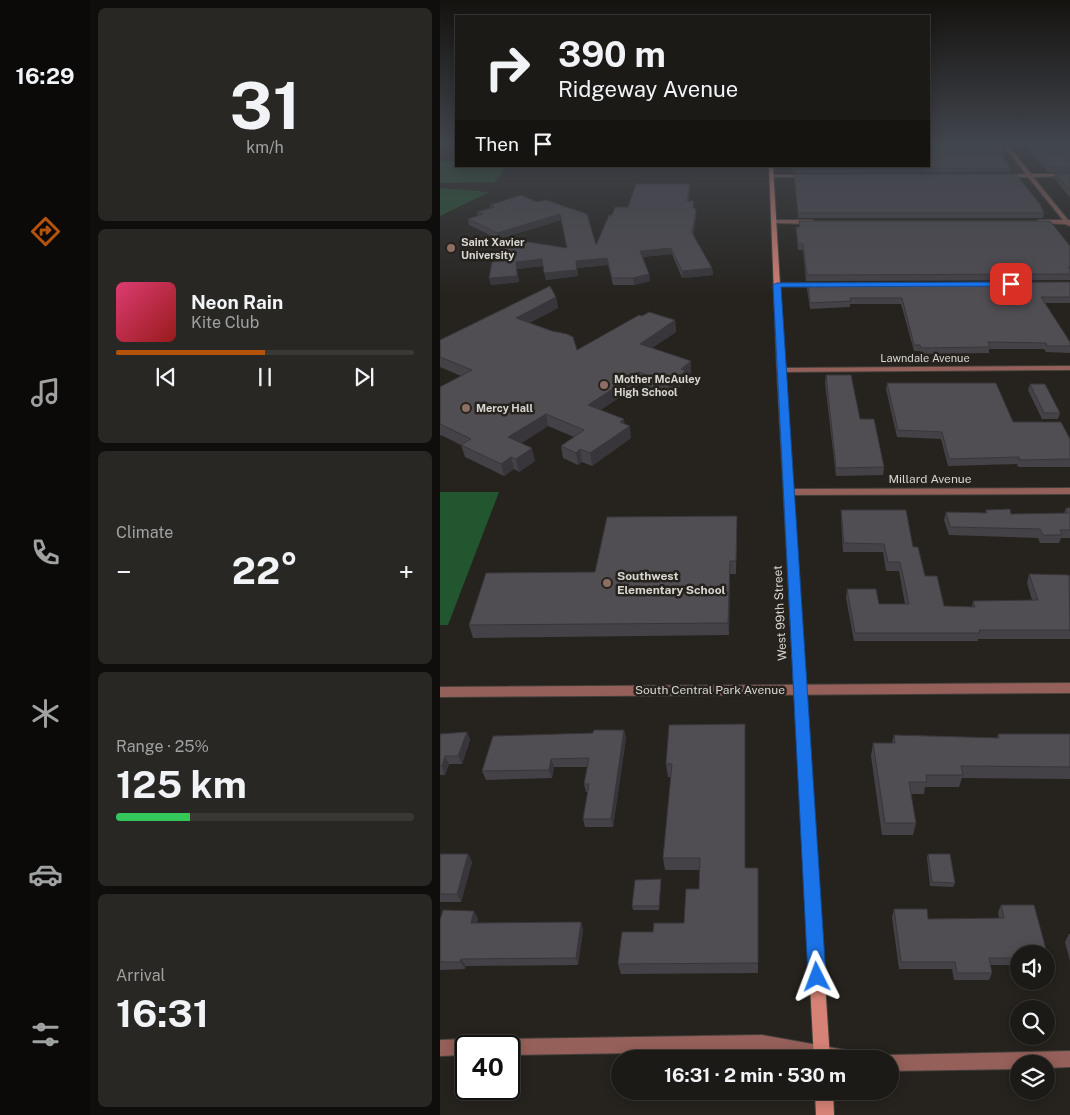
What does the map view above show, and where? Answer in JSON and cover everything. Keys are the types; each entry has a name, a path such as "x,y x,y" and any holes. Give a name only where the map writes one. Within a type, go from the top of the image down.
{"street":[{"name":"West 99th Street","path":"772,194 822,1050"},
{"path":"1045,194 1069,223"},
{"path":"774,222 823,222"},
{"path":"1028,222 1069,223"},
{"path":"777,285 826,285"},
{"name":"Lawndale Avenue","path":"781,370 1070,368"},
{"name":"Millard Avenue","path":"790,492 1070,491"},
{"name":"South Central Park Avenue","path":"440,692 1070,688"},
{"path":"520,1046 762,1043 794,1050"},
{"path":"440,1048 455,1047"},
{"path":"899,1062 1070,1059"},
{"path":"824,1100 825,1115"}],"green space":[{"path":"440,194 485,194 440,216"},
{"path":"440,492 499,492 448,625 440,625"}],"building":[{"path":"633,194 688,194 687,201 694,201 693,207 696,210 692,233 712,268 682,271 671,248 640,251 649,274 633,278 612,278 607,258 576,261 577,270 544,273 542,259 516,262 517,276 489,278 492,262 498,261 503,238 567,248 560,214 497,233 468,219 483,214 477,212 495,207 490,205 521,195 537,202 546,200 587,214 596,245 609,215 612,215 615,207 628,207"},
{"path":"796,194 1032,194 1044,213 798,213"},
{"path":"799,221 1050,221 1070,246 1070,267 1068,267 1070,274 807,275 803,244 798,244 796,227 800,227"},
{"path":"1070,282 1070,297 1041,297 1070,342 1070,346 1047,346 1046,343 988,342 990,347 921,348 920,345 914,345 902,298 850,298 851,301 810,303 808,283"},
{"path":"550,286 556,297 516,318 573,337 577,350 639,315 642,316 649,312 675,320 640,344 691,361 681,369 686,371 668,383 639,372 588,405 624,419 620,422 630,426 590,453 580,449 576,453 561,446 584,430 546,414 508,437 532,448 516,459 511,457 501,464 461,445 471,439 440,424 440,387 472,370 440,357 440,340"},
{"path":"826,375 851,375 860,419 874,419 884,467 836,468"},
{"path":"887,383 996,383 1013,422 1061,422 1070,439 1070,459 1020,460 1019,457 949,459 942,432 898,430"},
{"path":"1030,384 1045,384 1060,413 1044,413"},
{"path":"1066,508 1070,508 1070,530 1060,530 1062,535 1043,535 1040,529 950,527 946,512 987,513 986,510 1010,509 1011,514 1068,513"},
{"path":"841,510 906,510 913,547 918,547 925,576 937,576 944,606 975,607 973,601 1038,600 1029,574 1069,575 1070,630 979,630 980,633 855,633 847,589 876,589 879,604 909,604 900,562 888,562 884,544 844,543"},
{"path":"737,516 736,561 730,561 728,623 469,625 486,573 595,572 607,517"},
{"path":"745,724 745,868 758,868 758,963 618,964 622,932 653,932 654,923 684,923 686,889 699,889 700,858 663,858 672,764 666,764 669,725"},
{"path":"594,730 624,730 611,819 583,819 589,784 584,784 589,758 551,759 549,770 482,771 493,736 593,733"},
{"path":"467,732 458,756 445,756 442,766 440,766 440,734"},
{"path":"998,734 1070,734 1070,767 961,766 963,775 926,775 927,782 909,782 916,823 885,823 873,743 895,743 894,735 999,738"},
{"path":"440,854 468,854 457,894 440,894"},
{"path":"928,854 950,854 955,883 932,882"},
{"path":"661,879 659,906 632,906 635,880"},
{"path":"1001,905 1034,905 1045,945 1010,945 1010,958 989,958 992,973 957,973 955,962 901,962 894,909 927,909 928,919 1004,918"},
{"path":"443,910 474,911 471,923 581,922 576,958 461,959 460,962 440,962 440,920"}],"place":[{"name":"Saint Xavier University","path":"451,248"},
{"name":"Mother McAuley High School","path":"604,385"},
{"name":"Mercy Hall","path":"466,408"},
{"name":"Southwest Elementary School","path":"607,583"}],"route":[{"path":"817,977 777,285 1011,284"}]}
